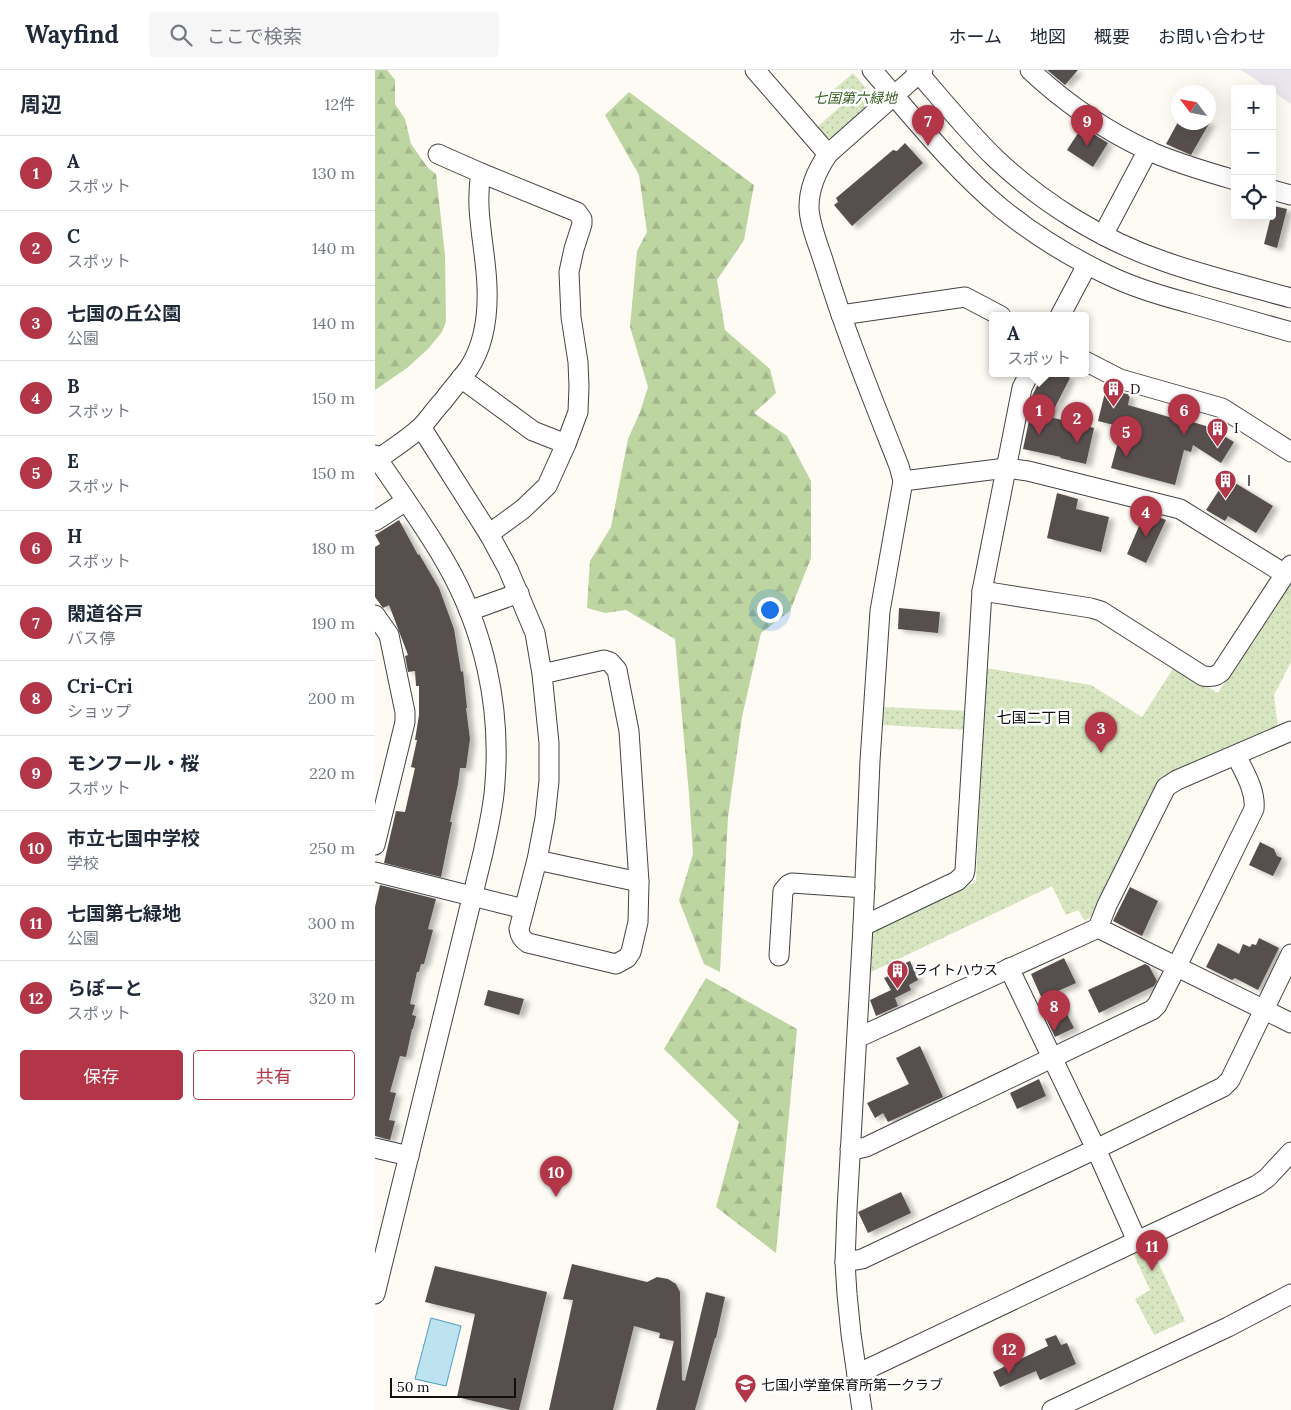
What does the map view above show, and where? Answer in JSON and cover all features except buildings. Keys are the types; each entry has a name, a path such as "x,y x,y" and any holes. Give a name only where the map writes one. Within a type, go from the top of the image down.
{"street":[{"path":"755,70 828,154"},
{"path":"872,70 949,158 1002,208 1041,237 1087,265 1112,277 1168,297 1291,332"},
{"path":"1030,70 1045,84 1080,110 1148,150 1231,179"},
{"path":"862,1410 847,1294 845,1262 870,761 880,611 903,481 899,466 841,315 814,232 809,208 814,179 828,154 920,71 967,128 996,158 1027,185 1070,216 1103,235 1161,261 1291,298"},
{"path":"1103,235 1148,150"},
{"path":"438,154 577,212 583,224 570,262 569,272 571,317 579,386 578,412 547,486 523,509 489,534"},
{"path":"375,1294 382,1239 409,1156 492,811 497,754 496,727 489,678 469,611 447,564 376,457 421,427 461,378 477,353 483,333 487,286 479,184 481,173"},
{"path":"1276,191 1291,195"},
{"path":"1062,312 1087,265"},
{"path":"841,315 965,297 993,312"},
{"path":"1089,363 1120,379 1222,408 1291,452"},
{"path":"863,926 957,881 964,874 983,592 1022,388 1028,377"},
{"path":"461,378 533,431 566,444"},
{"path":"421,427 489,534 508,569 535,633 542,674 549,743 549,781 545,818 537,860 519,929 520,935 528,943 616,964 627,958 631,952 638,922 639,882 629,731 617,670 614,665 604,660 542,674"},
{"path":"903,481 1006,468 1028,471 1180,508 1288,570 1221,672 1216,676 1210,677 1203,676 1101,611 983,592"},
{"path":"375,521 406,501"},
{"path":"469,611 519,593"},
{"path":"375,615 405,712 405,722 375,845"},
{"path":"857,1038 1098,928 1107,905 1166,787 1177,780 1291,731"},
{"path":"850,1149 866,1147 1152,1010 1157,1005 1254,808 1253,793 1236,756"},
{"path":"537,860 639,882"},
{"path":"375,872 524,909"},
{"path":"779,956 783,892 788,885 792,883 865,888"},
{"path":"1098,928 1291,1023"},
{"path":"845,1262 862,1259 1223,1088 1230,1080 1291,954"},
{"path":"1009,968 1097,1149 1137,1241"},
{"path":"375,1148 409,1156"},
{"path":"857,1374 1257,1185 1267,1178 1291,1152"},
{"path":"1052,1410 1236,1323 1291,1294"}],"shaded area":[{"path":"1240,70 1291,70 1291,104 1276,94 1276,85 1263,85"}],"green space":[{"path":"375,70 387,70 395,80 395,104 405,119 411,144 428,168 436,174 445,255 446,322 442,332 428,349 407,368 375,390"},
{"name":"七国第六緑地","path":"853,73 873,96 872,104 834,138 822,137 815,129 842,105 831,92"},
{"path":"629,92 754,185 744,240 717,280 725,330 770,369 776,393 754,413 787,436 811,481 811,558 790,611 761,633 742,717 728,817 720,972 704,964 679,900 693,854 675,639 626,610 605,613 587,608 590,561 611,527 628,439 640,412 648,387 630,327 637,251 647,232 639,175 605,115"},
{"path":"1291,577 1291,662 1274,695 1278,728 1160,778 1093,915 1085,921 1078,910 1066,915 1052,886 869,973 870,937 875,929 976,882 986,668 1091,685 1142,717 1174,667 1218,693"},
{"path":"883,707 970,711 968,730 882,725"},
{"path":"706,978 797,1029 776,1253 716,1207 739,1122 664,1049"},
{"path":"1149,1242 1185,1321 1154,1335 1135,1299 1150,1290 1132,1251"}],"water":[{"path":"431,1318 461,1326 446,1386 415,1379"}],"place":[{"name":"閑道谷戸","path":"928,146"},
{"name":"モンフール・桜","path":"1087,146"},
{"name":"D","path":"1114,408"},
{"name":"A","path":"1039,435"},
{"name":"H","path":"1184,435"},
{"name":"C","path":"1077,443"},
{"name":"I","path":"1218,447"},
{"name":"E","path":"1126,457"},
{"name":"Ⅰ","path":"1226,500"},
{"name":"B","path":"1146,537"},
{"name":"七国の丘公園","path":"1101,753"},
{"name":"ライトハウス","path":"898,989"},
{"name":"Cri-Cri","path":"1054,1031"},
{"name":"市立七国中学校","path":"556,1197"},
{"name":"七国第七緑地","path":"1152,1271"},
{"name":"らぽーと","path":"1009,1374"},
{"name":"七国小学童保育所第一クラブ","path":"745,1404"}],"district":[{"name":"七国二丁目","path":"1034,718"}]}
